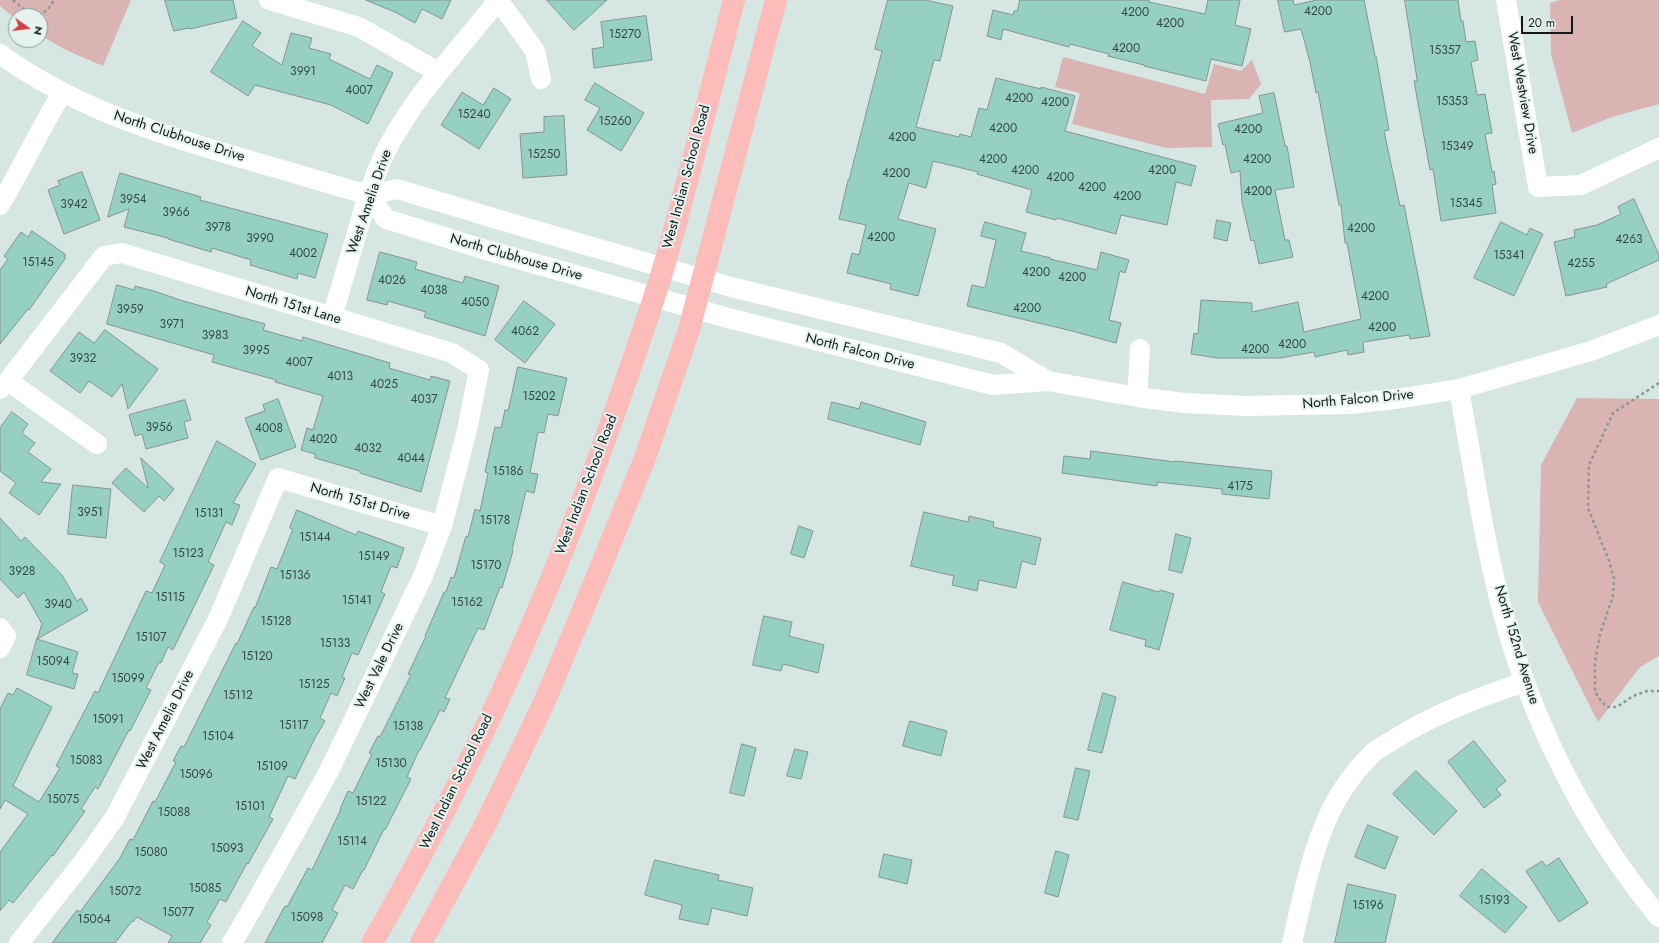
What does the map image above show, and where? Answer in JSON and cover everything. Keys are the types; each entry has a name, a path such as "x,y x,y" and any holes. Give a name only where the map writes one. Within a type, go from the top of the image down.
{"main road":[{"name":"West Indian School Road","path":"421,943 486,823 543,705 594,586 645,458 689,330 695,308 683,273 734,0"},
{"name":"West Indian School Road","path":"372,943 408,881 457,786 538,609 577,516 642,333 653,297 683,273 776,0"}],"street":[{"path":"269,0 359,27 438,72"},
{"name":"West Amelia Drive","path":"332,317 369,195 389,146 410,110 438,72 461,47 498,0 535,51 541,80"},
{"name":"West Westview Drive","path":"1506,0 1538,187 1581,185 1657,154"},
{"name":"North Clubhouse Drive","path":"0,54 62,93 100,111 167,136 369,195 397,189 683,273"},
{"path":"0,205 7,177 44,123 62,93"},
{"name":"North Clubhouse Drive","path":"369,195 386,219 674,303"},
{"path":"512,257 520,226"},
{"name":"North 151st Lane","path":"4,385 104,256 122,253 452,353 479,370"},
{"name":"North Falcon Drive","path":"683,273 731,287 1001,353 1048,381"},
{"name":"North Falcon Drive","path":"674,303 993,385 1048,381 1137,397 1185,403 1245,406 1351,404 1403,398 1459,389 1591,351 1659,325"},
{"path":"1137,397 1140,349"},
{"name":"West Vale Drive","path":"232,943 329,771 423,576 442,526 467,430 479,370"},
{"path":"4,385 97,444"},
{"name":"North 152nd Avenue","path":"1459,389 1488,545 1500,597 1525,682 1551,745 1579,802 1595,830 1639,893 1659,917"},
{"name":"West Amelia Drive","path":"19,943 84,861 115,817 218,619 278,478"},
{"name":"North 151st Drive","path":"278,478 442,526"},
{"path":"1292,943 1315,851 1324,826 1336,801 1351,778 1371,755 1424,721 1496,691 1525,682"}],"path":[{"path":"13,0 27,13 37,15 46,12 54,0"},
{"path":"1659,383 1613,413 1588,465 1588,508 1609,561 1614,578 1613,596 1600,634 1595,661 1595,692 1607,707 1617,707 1633,696 1647,691 1659,691"}],"shaded area":[{"path":"0,0 131,0 103,66 66,50 48,40 48,8 8,8 8,12 0,6"},
{"path":"1560,0 1659,0 1659,104 1612,117 1572,133 1551,54 1550,3"},
{"path":"1063,57 1205,94 1214,64 1241,71 1252,60 1261,84 1249,99 1211,100 1212,147 1166,148 1072,124 1080,93 1055,87"},
{"path":"1577,398 1659,399 1659,656 1640,667 1598,722 1538,602 1541,465"}],"building":[{"path":"165,0 233,0 237,18 190,29 174,31"},
{"path":"366,0 451,0 442,19 422,9 415,23 397,13"},
{"path":"547,0 607,0 574,30"},
{"path":"888,0 925,0 953,6 940,61 934,60 916,127 959,137 960,134 971,137 979,108 987,110 996,78 1041,89 1041,87 1075,96 1065,131 1196,166 1191,186 1176,182 1167,225 1121,215 1116,234 1057,218 1056,220 1026,212 1032,190 977,174 978,172 933,161 926,188 909,183 898,219 936,229 918,296 890,289 891,284 847,273 852,253 859,255 866,225 839,219 882,51 875,49"},
{"path":"1020,0 1149,0 1149,2 1205,14 1208,0 1240,0 1235,25 1251,29 1242,66 1211,59 1206,81 1144,66 1108,56 1109,54 1070,44 1069,47 1003,29 1001,40 987,36 993,10 1013,15 1014,11 1017,11"},
{"path":"1278,0 1293,0 1294,5 1317,0 1364,0 1376,56 1389,130 1384,131 1400,206 1404,205 1430,336 1410,339 1409,335 1363,342 1364,352 1348,355 1347,350 1315,357 1314,352 1280,358 1218,358 1191,354 1194,333 1198,334 1201,300 1252,303 1252,312 1298,302 1304,332 1361,319 1347,243 1345,243 1341,205 1339,205 1318,92 1316,93 1310,62 1301,29 1285,32"},
{"path":"1405,0 1458,0 1466,42 1475,41 1478,60 1471,62 1477,95 1485,94 1492,133 1485,134 1492,172 1494,171 1496,184 1492,185 1496,213 1441,221 1433,169 1430,170 1414,81 1417,81"},
{"path":"646,16 652,60 594,68 592,49 604,47 601,22"},
{"path":"243,21 261,33 252,46 282,65 291,33 312,38 309,48 331,54 329,59 370,79 377,65 393,73 368,124 331,105 255,85 248,96 211,72"},
{"path":"595,83 644,113 621,151 587,130 600,108 585,100"},
{"path":"494,88 511,99 479,149 441,125 462,92 483,105"},
{"path":"1274,93 1285,146 1287,146 1294,187 1275,190 1285,240 1289,240 1293,257 1259,264 1254,240 1251,241 1242,202 1240,171 1231,173 1225,144 1223,145 1218,124 1263,113 1259,96"},
{"path":"564,116 567,175 523,178 520,134 544,132 544,117"},
{"path":"82,172 100,220 64,234 48,190 60,185 58,181"},
{"path":"120,173 201,197 200,200 328,234 315,278 298,273 297,279 250,265 251,260 212,248 211,252 168,238 124,227 129,209 108,217"},
{"path":"1634,199 1659,255 1659,260 1606,284 1607,287 1566,296 1554,242 1575,237 1574,230 1597,225 1621,214 1618,207"},
{"path":"1217,220 1231,223 1227,241 1214,238"},
{"path":"985,222 1026,233 1021,251 1051,258 1050,259 1097,270 1101,252 1129,260 1125,273 1120,271 1109,320 1121,323 1116,343 967,306 972,285 985,288 996,240 981,236"},
{"path":"1501,222 1527,235 1530,228 1543,234 1514,296 1474,278"},
{"path":"32,231 65,254 65,259 29,310 28,309 0,344 0,270 8,259 4,256 21,232 28,237"},
{"path":"380,252 417,262 415,269 463,283 465,276 499,286 485,336 424,317 426,312 388,301 387,305 367,300"},
{"path":"117,285 134,290 135,286 154,291 180,300 265,324 263,330 302,341 303,337 390,363 389,368 430,380 431,376 450,381 421,492 360,473 360,471 315,458 315,454 301,450 307,428 313,430 323,396 275,382 276,380 212,362 214,355 107,324"},
{"path":"524,301 555,324 525,363 495,340"},
{"path":"105,330 158,369 128,409 122,384 112,397 89,381 80,393 50,371 79,332 94,343"},
{"path":"518,367 567,378 558,416 548,414 544,433 538,432 530,473 538,474 534,493 526,491 513,551 502,588 500,587 484,630 478,628 445,698 450,699 444,712 440,710 419,750 407,777 411,779 364,870 353,889 345,885 332,910 338,913 322,943 265,943 308,868 312,870 348,791 353,793 372,754 369,753 378,736 380,737 411,675 408,674 426,636 444,592 446,592 451,577 454,578 466,536 468,537 475,509 480,511 488,473 485,472 495,427 501,428 505,410 508,410"},
{"path":"278,399 296,447 261,460 245,418 265,411 263,405"},
{"path":"185,400 191,420 184,422 188,438 146,449 142,434 135,436 129,415"},
{"path":"832,402 859,409 861,402 926,422 920,445 828,419"},
{"path":"12,412 28,424 22,433 35,443 28,452 51,469 41,482 61,484 39,515 9,493 16,483 0,471 0,428"},
{"path":"217,441 256,464 233,503 240,505 232,525 226,522 208,562 214,565 173,650 168,647 161,663 159,662 146,688 151,690 130,731 129,730 98,789 95,787 81,809 85,811 53,856 52,855 13,903 9,900 0,911 0,852 28,814 5,800 0,809 0,709 8,693 13,695 17,688 52,707 13,786 39,802 60,768 56,766 95,691 98,693 146,591 152,593 165,565 160,562"},
{"path":"1091,451 1175,462 1272,471 1269,499 1222,494 1222,489 1157,482 1157,486 1062,473 1064,456 1090,459"},
{"path":"141,458 174,489 164,501 159,496 144,512 112,483 126,468 148,488"},
{"path":"73,485 111,489 106,538 68,534"},
{"path":"297,510 356,535 358,531 404,548 397,568 391,566 381,592 385,594 358,655 352,653 342,677 345,678 337,696 331,693 320,718 325,721 295,779 288,776 269,817 273,819 248,864 247,863 226,902 220,899 207,922 211,925 200,943 168,943 172,936 137,917 133,922 132,921 115,943 52,943 77,910 80,912 120,858 130,839 133,840 153,801 155,802 176,762 173,761 181,746 184,747 236,643 237,644 254,607 255,608 271,567 277,569 293,529 290,528"},
{"path":"924,512 968,522 969,516 994,522 993,527 1041,538 1035,565 1022,561 1016,588 979,580 977,591 952,585 954,576 911,566"},
{"path":"0,518 21,541 25,537 62,575 77,601 81,598 88,610 37,639 42,624 24,592 18,598 0,579"},
{"path":"799,526 813,531 804,558 791,554"},
{"path":"1176,534 1191,538 1182,573 1169,570"},
{"path":"1123,582 1159,592 1160,590 1174,594 1159,650 1145,646 1146,640 1110,630"},
{"path":"764,616 792,622 789,636 824,645 818,673 783,664 781,671 753,665"},
{"path":"37,639 78,652 72,673 78,674 74,689 27,675"},
{"path":"1103,693 1116,697 1102,753 1088,750"},
{"path":"910,721 947,731 941,756 903,746"},
{"path":"1474,741 1506,781 1496,789 1501,795 1484,808 1448,762"},
{"path":"742,744 756,748 744,796 730,793"},
{"path":"795,749 808,752 801,779 787,776"},
{"path":"1076,768 1090,771 1078,820 1064,817"},
{"path":"1416,771 1457,811 1434,835 1393,794"},
{"path":"1368,825 1398,837 1385,869 1355,857"},
{"path":"1056,851 1069,855 1058,897 1045,893"},
{"path":"884,854 912,860 907,884 879,877"},
{"path":"1559,858 1588,903 1559,922 1526,871 1542,861 1546,866"},
{"path":"655,860 719,875 718,880 753,888 747,916 712,908 708,925 679,919 682,905 645,895"},
{"path":"1482,869 1527,907 1505,933 1460,896"},
{"path":"1348,884 1396,895 1385,943 1335,943"}]}
